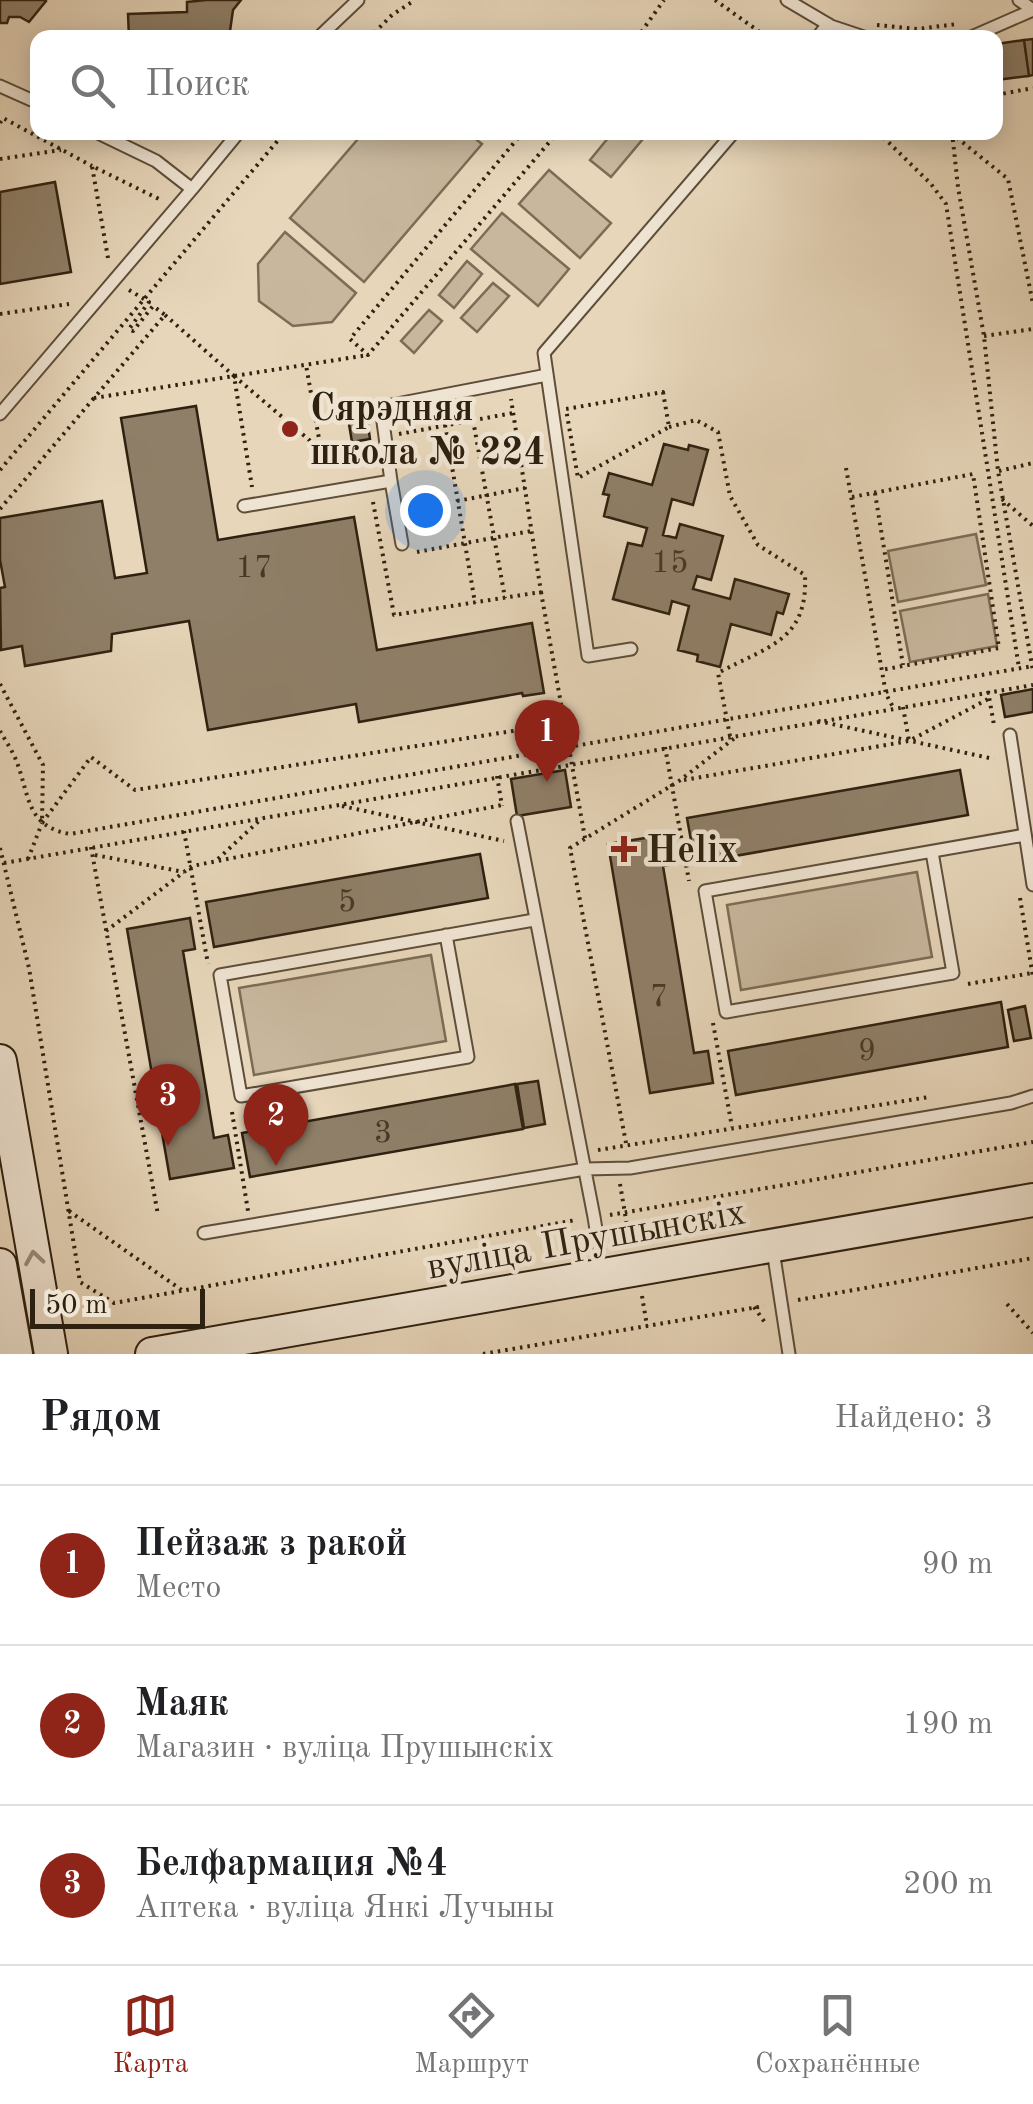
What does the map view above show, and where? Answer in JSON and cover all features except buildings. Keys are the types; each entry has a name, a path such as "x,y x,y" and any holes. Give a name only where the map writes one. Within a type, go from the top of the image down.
{"street":[{"path":"0,1061 50,1354"},
{"name":"вуліца Прушынскіх","path":"152,1354 1033,1200"},
{"path":"0,1265 16,1354"}],"lane":[{"path":"326,30 358,0"},
{"path":"786,0 845,30"},
{"path":"987,30 1033,10 1020,0"},
{"path":"823,30 828,24"},
{"path":"1,87 30,100"},
{"path":"112,140 156,162 192,189"},
{"path":"0,414 232,140"},
{"path":"631,649 588,656 544,353 727,140"},
{"path":"402,544 381,407 547,375"},
{"path":"249,505 391,481"},
{"path":"1010,735 1033,885"},
{"path":"1019,796 1033,793"},
{"path":"517,821 594,1217 596,1276"},
{"path":"932,852 952,973 726,1012 705,891 1025,835"},
{"path":"446,935 468,1057 241,1096 220,974 446,935 534,920"},
{"path":"204,1233 585,1169 630,1168 1011,1104 1033,1096"},
{"path":"772,1246 789,1354"}],"path":[{"path":"377,30 415,0"},
{"path":"643,30 664,0"},
{"path":"715,0 757,30"},
{"path":"870,24 918,29 966,22"},
{"path":"951,26 951,30"},
{"path":"1003,95 1033,88"},
{"path":"0,123 3,118 30,133"},
{"path":"43,140 162,201"},
{"path":"149,302 132,332 129,329 149,302 278,140"},
{"path":"368,354 350,339 516,140"},
{"path":"94,398 368,354 552,140"},
{"path":"886,140 946,204 1018,668"},
{"path":"0,731 16,761 29,805 54,832 70,834 1033,668 1002,498 984,336 953,140"},
{"path":"961,140 1008,178 1033,304"},
{"path":"0,159 61,150"},
{"path":"92,166 110,266 121,253"},
{"path":"118,277 125,288 165,314 372,497 394,615 541,592"},
{"path":"0,470 149,302"},
{"path":"0,314 79,303"},
{"path":"0,509 165,314"},
{"path":"984,336 1033,329"},
{"path":"306,364 320,450"},
{"path":"234,376 249,505"},
{"path":"508,382 585,838"},
{"path":"669,427 664,392 566,409 578,478 669,427 696,420 718,432 730,496 758,545 804,575 806,601 791,634 718,673 730,736"},
{"path":"385,436 513,413"},
{"path":"473,420 505,598"},
{"path":"445,426 475,603"},
{"path":"998,471 1033,463"},
{"path":"846,468 886,694 893,707"},
{"path":"852,497 973,474 999,648 882,670"},
{"path":"458,501 525,488"},
{"path":"875,492 903,665"},
{"path":"1002,498 1033,526"},
{"path":"416,552 532,531"},
{"path":"0,684 44,765 42,822"},
{"path":"4,862 1033,685"},
{"path":"679,781 909,741 990,698"},
{"path":"903,706 909,741"},
{"path":"816,721 999,760"},
{"path":"28,858 42,822 91,757 135,790 564,723"},
{"path":"623,1214 619,1184 630,1168 570,848 679,781 740,734"},
{"path":"337,804 508,842"},
{"path":"106,931 192,866 502,805"},
{"path":"216,861 262,818"},
{"path":"0,848 28,968 80,1282 114,1302 1033,1142"},
{"path":"91,848 158,1215"},
{"path":"93,855 184,872"},
{"path":"582,1153 939,1096"},
{"path":"48,1162 60,1161"},
{"path":"69,1212 183,1291"},
{"path":"482,1354 1033,1258"},
{"path":"1007,1304 1033,1333"}],"shaded area":[{"path":"357,140 477,140 482,144 364,282 290,218"},
{"path":"606,140 642,140 611,177 590,160"},
{"path":"549,170 611,223 580,258 519,204"},
{"path":"502,213 569,269 538,306 471,249"},
{"path":"285,232 356,293 332,322 293,326 259,301 258,264"},
{"path":"467,261 482,274 454,308 439,295"},
{"path":"493,283 509,296 477,332 461,318"},
{"path":"429,310 442,321 414,353 401,341"},
{"path":"976,534 986,585 898,602 888,551"},
{"path":"988,594 997,646 910,662 900,611"},
{"path":"917,872 932,957 741,990 727,905"},
{"path":"431,955 446,1041 254,1075 239,988"}],"place":[{"name":"Сярэдняя школа № 224","path":"290,429"},
{"name":"Пейзаж з ракой","path":"547,782"},
{"name":"Helix","path":"624,849"},
{"name":"Белфармация №4","path":"168,1146"},
{"name":"Маяк","path":"276,1166"}]}
